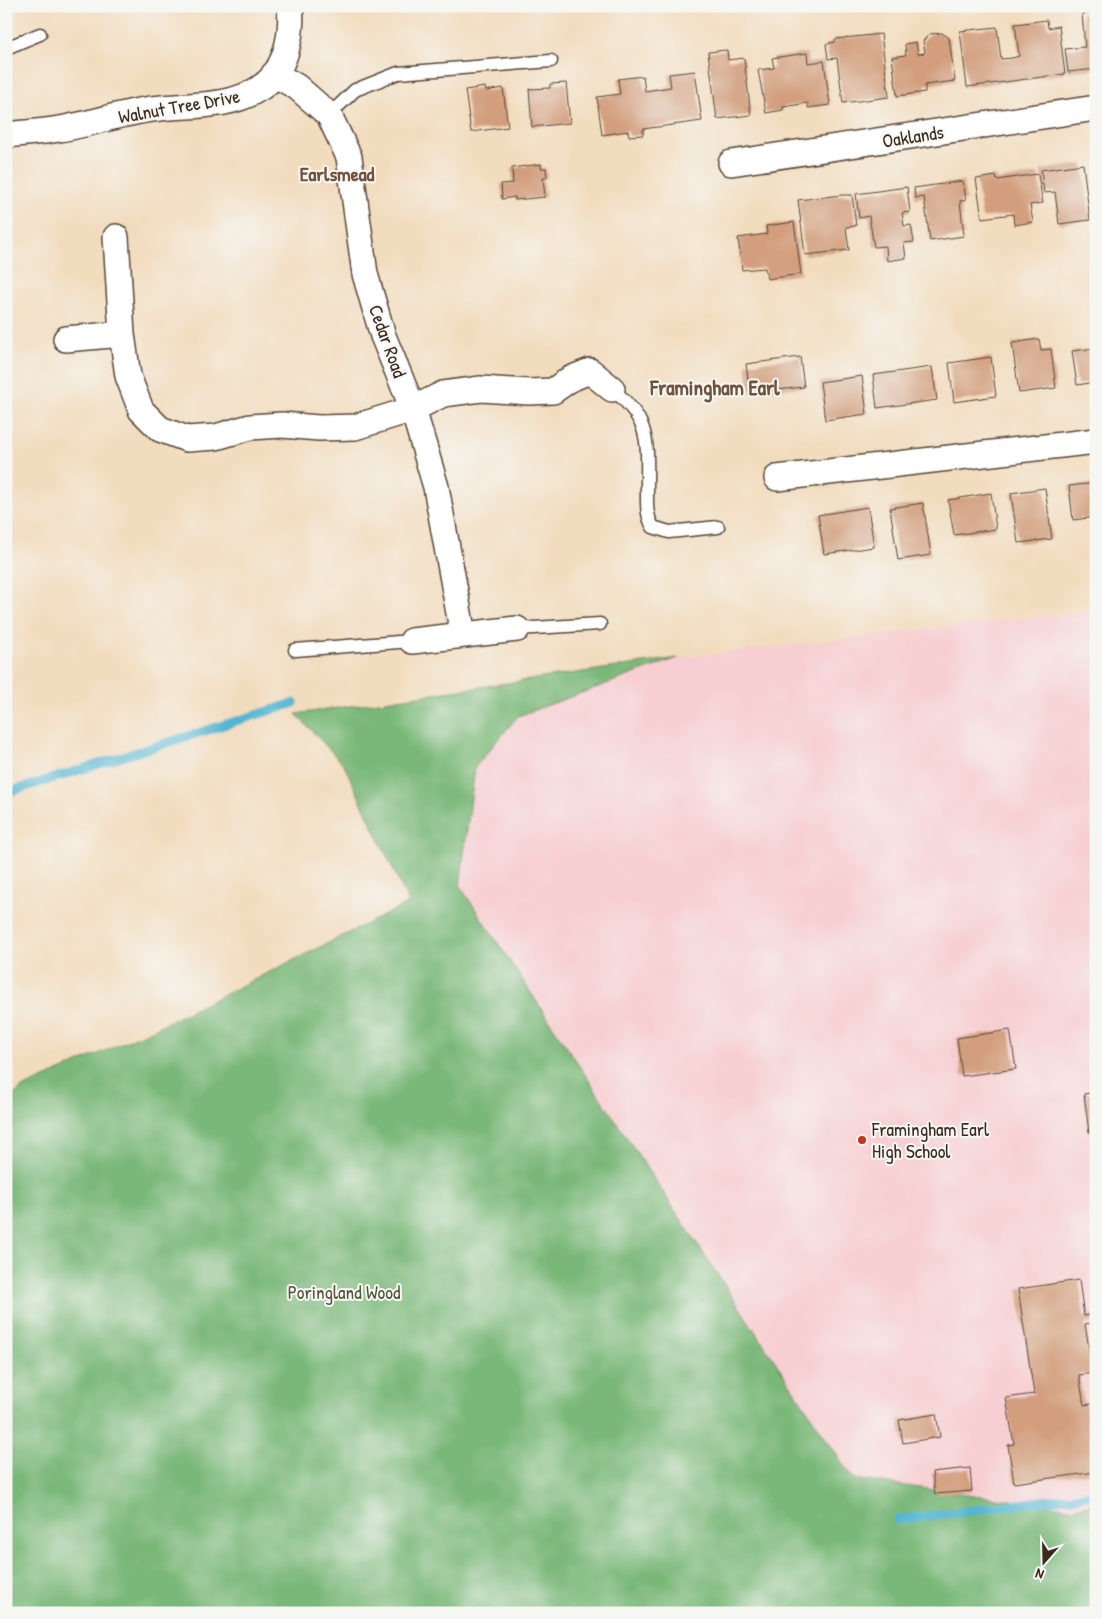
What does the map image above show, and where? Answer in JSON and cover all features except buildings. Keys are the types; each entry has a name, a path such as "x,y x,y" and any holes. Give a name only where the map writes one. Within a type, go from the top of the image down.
{"street":[{"name":"Walnut Tree Drive","path":"6,135 59,129 152,109 233,100 261,88 274,74 286,52 292,20 290,6"},
{"name":"Cedar Road","path":"274,74 297,87 329,114 349,157 365,274 383,336 413,409 436,487 463,635"},
{"name":"Oaklands","path":"731,163 1096,108"},
{"path":"116,237 122,334 128,376 141,410 160,429 187,439 216,437 250,427 282,425 319,428 355,427 413,409 443,394 481,389 529,392 552,391 570,379 585,362 612,389"},
{"path":"66,338 122,334"},
{"path":"777,478 1096,441"},
{"path":"412,640 517,629"}],"lane":[{"path":"6,48 40,34"},
{"path":"329,114 355,90 398,73 551,61"},
{"path":"612,389 630,404 642,426 647,444 647,516 653,527 669,532 718,527"},
{"path":"517,629 600,624"},
{"path":"295,650 412,640"}],"shaded area":[{"name":"Framingham Earl High School","path":"1096,610 1096,1504 1071,1508 853,1479 460,886 296,714 678,658"}],"green space":[{"name":"Poringland Wood","path":"678,658 518,716 475,767 460,886 853,1479 1071,1508 1096,1504 1096,1613 6,1613 6,1102 22,1088 156,1028 409,903 344,765 296,714"}],"waterway":[{"path":"6,793 294,703"},
{"path":"897,1520 1096,1494"}],"place":[{"name":"Framingham Earl High School","path":"862,1140"}],"district":[{"name":"Earlsmead","path":"337,174"},
{"name":"Framingham Earl","path":"715,388"}]}
